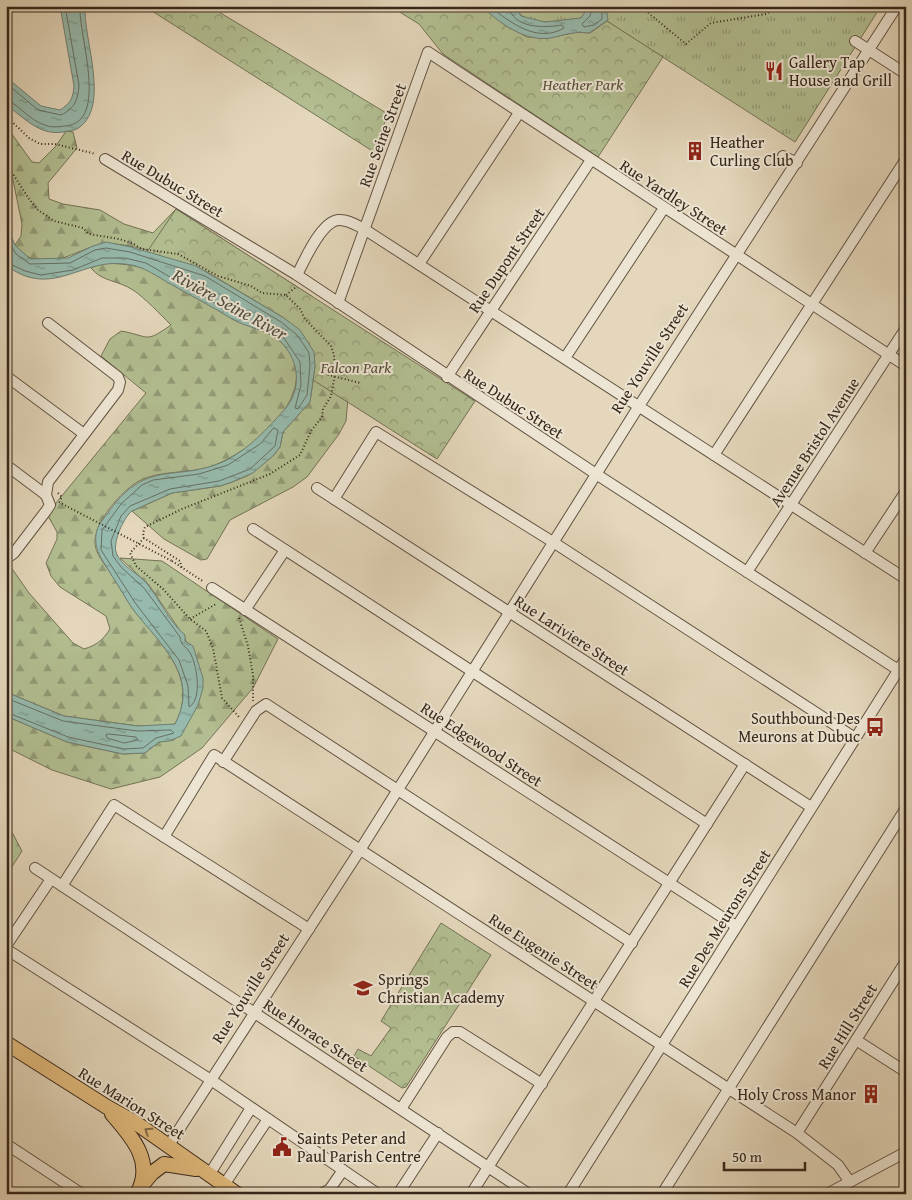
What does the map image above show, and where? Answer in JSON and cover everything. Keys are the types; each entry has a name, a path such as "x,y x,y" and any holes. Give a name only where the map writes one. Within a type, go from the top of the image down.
{"main road":[{"name":"Rue Marion Street","path":"6,1044 106,1108 136,1123 237,1194"},
{"path":"106,1108 133,1137 144,1158 139,1189"},
{"path":"139,1189 152,1173 164,1164 205,1173"}],"street":[{"name":"Rue Youville Street","path":"169,1145 360,850 639,406 897,6"},
{"path":"854,41 906,74"},
{"name":"Rue Yardley Street","path":"428,52 906,366"},
{"name":"Rue Seine Street","path":"338,303 428,52"},
{"path":"419,264 519,113"},
{"path":"783,156 797,163"},
{"name":"Rue Dubuc Street","path":"104,159 299,277 447,377 902,672"},
{"name":"Rue Dupont Street","path":"447,377 591,160"},
{"path":"714,455 906,160"},
{"path":"565,358 664,208"},
{"path":"299,277 326,226 337,220 350,222 491,310 906,580"},
{"path":"6,554 10,556 14,553 50,505 46,495 48,482 118,390 120,382 118,377 48,323"},
{"name":"Avenue Bristol Avenue","path":"747,572 906,328"},
{"path":"6,376 84,434"},
{"path":"334,499 376,432 553,542 855,738"},
{"path":"6,465 46,495"},
{"name":"Rue Lariviere Street","path":"317,488 811,807"},
{"path":"865,553 906,491"},
{"path":"253,529 707,824"},
{"path":"245,610 285,550"},
{"name":"Rue Edgewood Street","path":"212,588 736,926"},
{"name":"Rue Des Meurons Street","path":"568,1194 855,738 902,672 906,658"},
{"path":"223,762 255,712 266,704 632,943"},
{"name":"Rue Eugenie Street","path":"164,837 214,755 797,1133 838,1165 850,1182"},
{"path":"472,1194 745,764"},
{"path":"62,886 114,805 309,929"},
{"path":"662,1194 906,808"},
{"name":"Rue Horace Street","path":"35,868 529,1194"},
{"path":"51,879 6,947 211,1080 378,1194"},
{"name":"Rue Hill Street","path":"797,1133 906,961"},
{"path":"401,1109 447,1037 453,1032 460,1032 542,1084"},
{"path":"856,1040 906,1072"},
{"path":"205,1173 251,1108"},
{"path":"224,1185 268,1119"},
{"path":"398,1194 438,1133"},
{"path":"6,1144 82,1194"},
{"path":"827,1194 839,1191 850,1182 906,1152"},
{"path":"321,1194 330,1189 343,1170"}],"path":[{"path":"640,6 686,44 711,23 766,14 776,11 781,6"},
{"path":"6,116 29,138 40,144 55,144 95,153 104,159"},
{"path":"6,163 38,210 54,221 83,228 89,234 132,243 142,249 178,254 218,276 251,286 262,292 286,295 300,309 305,320 331,346 334,355 335,377 331,396 323,409 322,417 311,431 300,455 270,474 158,519 145,527 144,538 130,553 136,566 164,589 190,619 206,632 213,648 222,698 247,725"},
{"path":"286,295 296,288 299,277"},
{"path":"321,373 360,383"},
{"path":"68,507 172,562 212,588"},
{"path":"144,538 180,561 182,568"},
{"path":"190,619 231,600 248,646 253,675 252,698 255,712"}],"green space":[{"path":"144,6 209,6 388,114 374,152"},
{"name":"Heather Park","path":"390,6 481,6 505,25 527,37 548,38 577,32 590,33 607,21 663,57 598,157 443,54 419,24"},
{"path":"514,6 881,6 795,142 588,9 581,18 544,22 527,18 519,13"},
{"path":"6,126 32,162 39,163 56,146 66,131 73,132 77,148 48,183 49,199 63,204 100,210 124,224 153,233 176,209 313,297 350,376 346,421 339,434 307,477 293,487 230,520 207,559 201,560 164,539 132,511 172,493 220,486 232,482 247,476 273,456 280,447 283,432 310,402 315,366 179,266 155,253 129,246 103,244 52,261 40,261 27,256 15,245 21,236 22,224 12,175 6,165"},
{"name":"Falcon Park","path":"176,209 475,401 437,459 313,380 315,366 284,318 207,272 147,252"},
{"path":"103,263 135,266 154,273 241,323 272,335 282,343 294,361 296,380 291,399 279,417 263,434 245,449 209,467 156,475 139,481 117,499 105,515 97,532 95,545 100,558 133,609 165,648 180,676 183,691 181,707 175,724 170,725 138,726 64,716 6,692 6,560 29,593 73,643 84,649 99,642 110,629 106,616 60,587 51,576 46,563 57,539 57,532 47,514 146,393 101,356 110,339 121,331 151,337 171,325 133,290 100,276 91,268"},
{"path":"120,558 162,561 278,639 253,688 202,748 160,777 111,789 52,770 6,747 6,716 67,742 123,754 145,753 159,742 174,740 192,714 200,697 202,688 199,667 193,650 185,641 185,638 149,585"},
{"path":"6,821 22,851 13,865 6,883"},
{"path":"441,923 491,955 406,1087 402,1088 354,1056 358,1049 371,1056 391,1028 381,1021"}],"water":[{"path":"60,6 85,6 94,87 93,103 89,117 80,127 74,130 54,132 39,128 6,105 6,77 41,106 60,110 67,105 72,97 74,86"},
{"path":"481,6 514,6 521,16 545,22 581,18 589,6 606,6 608,20 589,33 574,33 551,38 531,37 504,25"},
{"name":"Rivière Seine River","path":"6,224 15,245 30,259 68,258 106,242 131,247 196,266 284,318 300,330 314,352 315,366 310,402 283,432 280,447 273,456 253,473 232,482 220,486 172,493 132,511 120,530 115,547 118,557 148,585 169,617 185,635 185,641 193,646 203,678 203,688 198,705 181,736 169,741 159,742 145,753 123,754 67,742 6,716 6,692 64,716 138,726 175,724 182,706 183,690 180,675 164,647 132,608 102,559 97,549 97,530 110,510 137,483 150,477 208,467 225,461 250,445 290,402 296,387 294,363 286,348 275,337 232,319 139,267 125,264 109,264 52,278 37,279 22,275 6,265"}],"place":[{"name":"Gallery Tap House and Grill","path":"774,71"},
{"name":"Heather Curling Club","path":"695,151"},
{"name":"Southbound Des Meurons at Dubuc","path":"875,727"},
{"name":"Springs Christian Academy","path":"363,988"},
{"name":"Holy Cross Manor","path":"871,1094"},
{"name":"Saints Peter and Paul Parish Centre","path":"282,1147"}]}
